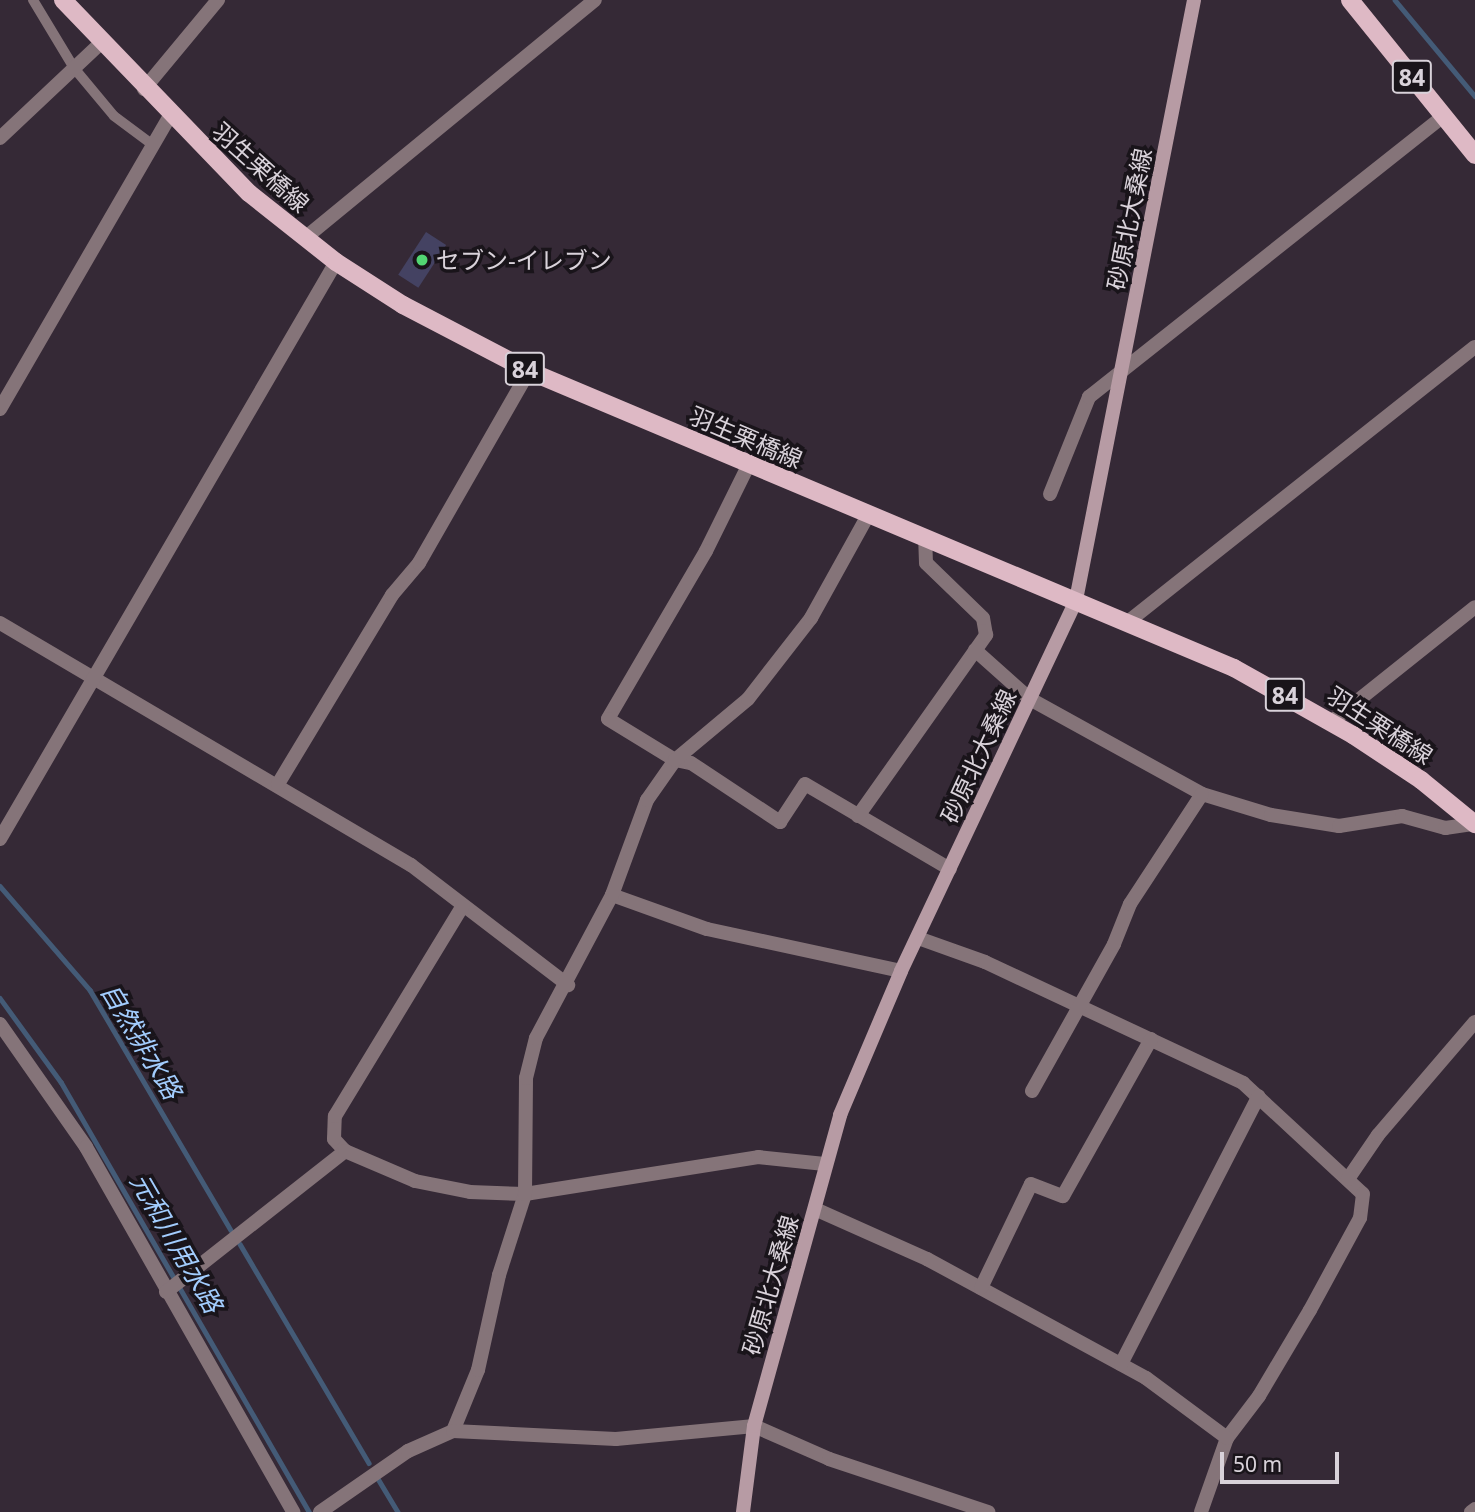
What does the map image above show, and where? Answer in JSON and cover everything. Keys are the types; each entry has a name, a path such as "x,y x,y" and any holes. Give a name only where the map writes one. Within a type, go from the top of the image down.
{"main road":[{"name":"羽生栗橋線","path":"63,0 170,116 250,193 336,262 403,305 529,371 868,515 1129,621 1234,668 1331,722 1421,780 1475,824"},
{"name":"砂原北大桑線","path":"743,1512 754,1426 840,1115 901,971 1076,600 1123,373 1194,0"},
{"name":"84","path":"1350,0 1475,155"}],"street":[{"path":"144,89 218,0"},
{"path":"305,239 595,0"},
{"path":"0,138 102,42"},
{"path":"0,410 170,116"},
{"path":"1050,494 1084,406 1444,117"},
{"path":"0,839 336,262"},
{"path":"1129,621 1475,347"},
{"path":"278,784 392,595 419,563 529,371"},
{"path":"749,464 706,551 608,719 675,760 691,763 780,822 805,784 950,869"},
{"path":"453,1431 478,1370 499,1275 525,1194 526,1078 536,1038 568,985 612,895 646,800 675,760 756,689 811,618 868,515"},
{"path":"858,816 975,650 987,627 926,563 925,538"},
{"path":"1331,722 1475,607"},
{"path":"0,623 278,784 411,865 462,907 568,985"},
{"path":"975,650 1030,699 1202,794 1271,815 1339,826 1402,816 1445,828 1475,824"},
{"path":"1032,1091 1130,904 1202,794"},
{"path":"612,895 707,929 901,971"},
{"path":"462,907 335,1116 334,1139 345,1151 415,1181 470,1192 525,1194 758,1157 825,1164"},
{"path":"918,938 985,962 1243,1083 1363,1194 1360,1218 1259,1396 1227,1438 1201,1512"},
{"path":"1348,1179 1378,1135 1475,1022"},
{"path":"0,1024 86,1147 293,1512"},
{"path":"981,1288 1031,1184 1063,1196 1151,1039"},
{"path":"1121,1364 1259,1096"},
{"path":"166,1292 345,1151"},
{"path":"815,1209 883,1236 1121,1364 1227,1438"},
{"path":"320,1512 397,1457 453,1431 616,1439 754,1426 829,1459 988,1512"}],"lane":[{"path":"33,0 74,68 114,116 153,145"}],"building":[{"name":"セブン-イレブン","path":"426,232 446,245 418,288 398,275"}],"waterway":[{"path":"1395,0 1475,96"},
{"name":"自然排水路","path":"0,886 90,990 231,1230"},
{"name":"元和川用水路","path":"0,998 61,1082 309,1512"},
{"name":"自然排水路","path":"240,1244 369,1463"},
{"name":"自然排水路","path":"377,1477 398,1512"}],"place":[{"name":"セブン-イレブン","path":"422,260"}]}
